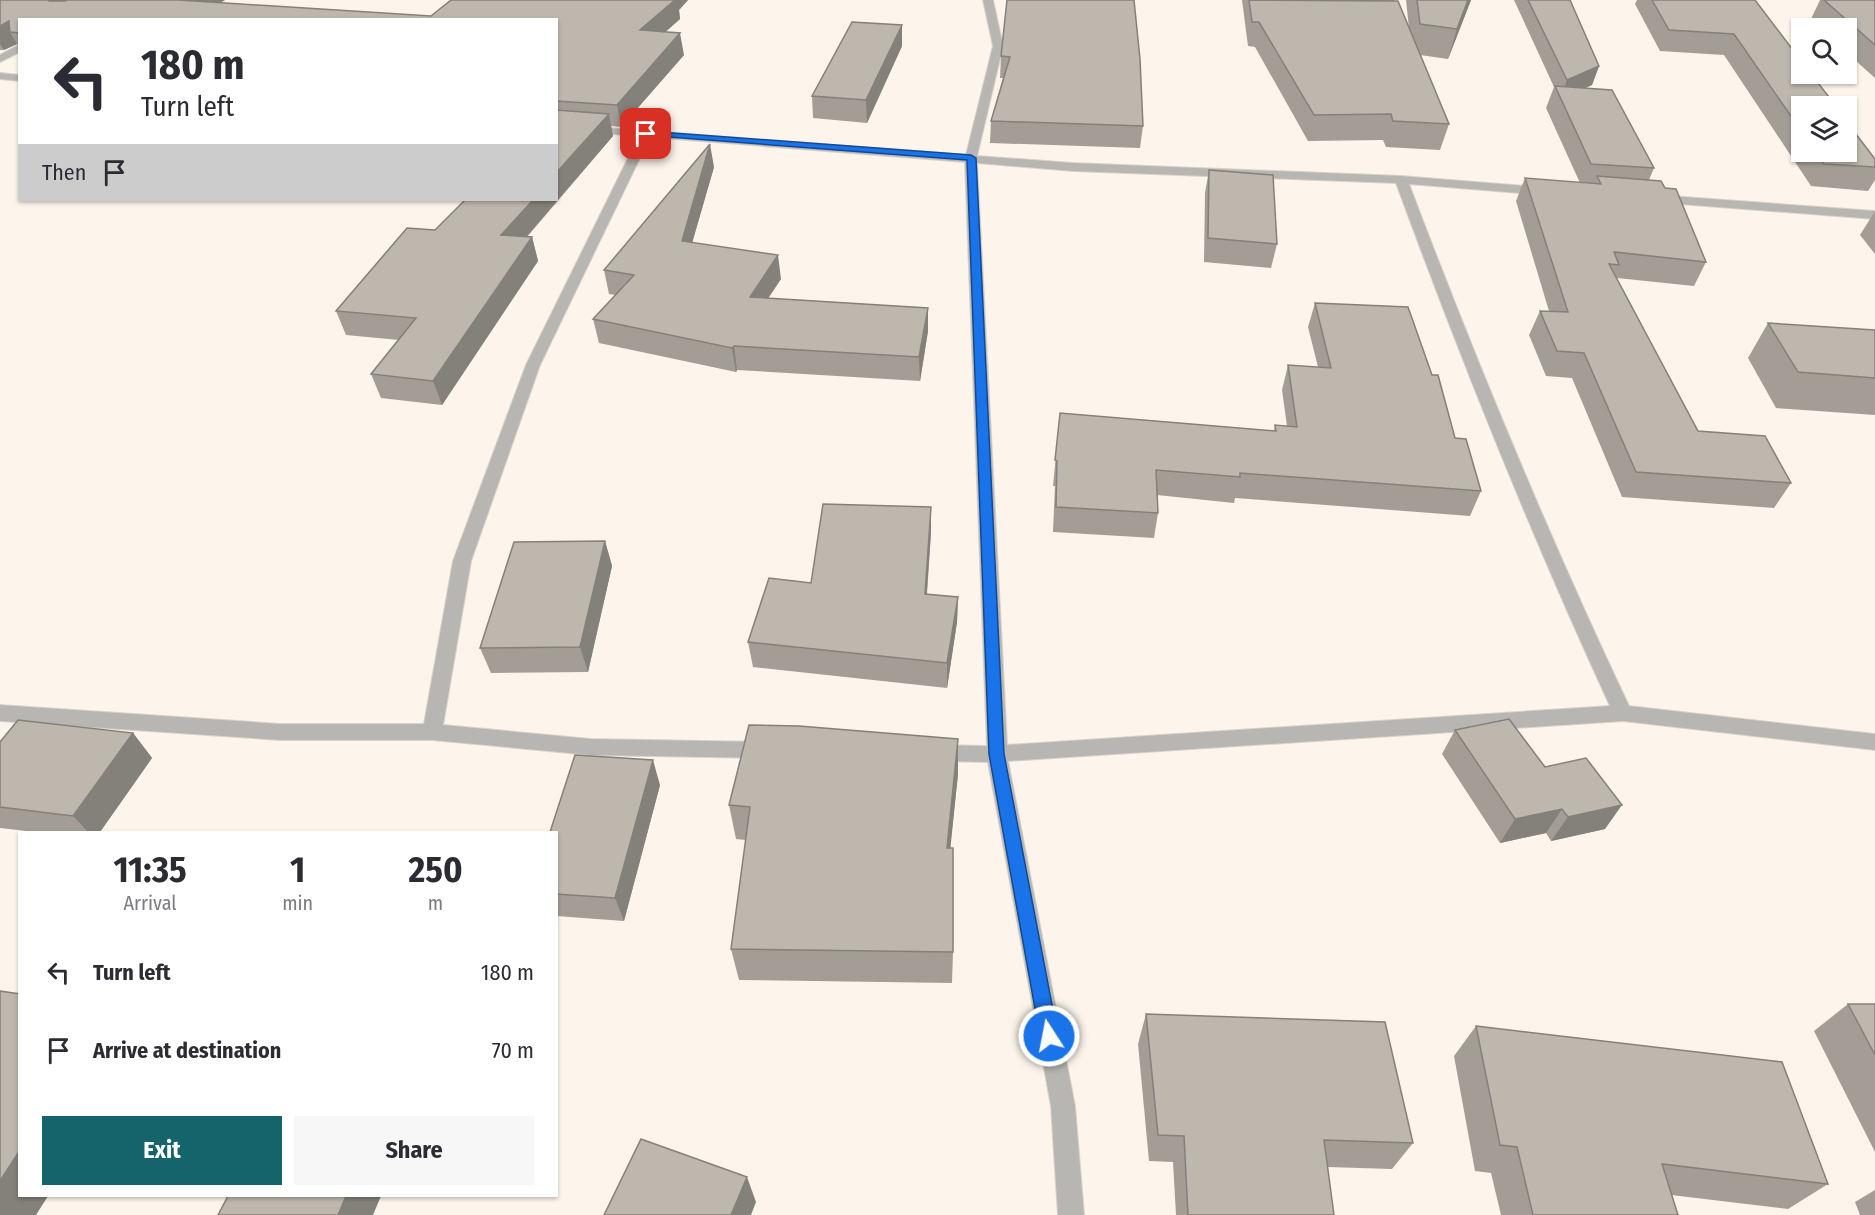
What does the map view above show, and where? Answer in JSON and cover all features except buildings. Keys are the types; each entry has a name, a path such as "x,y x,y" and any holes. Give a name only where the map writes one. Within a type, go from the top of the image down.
{"street":[{"path":"988,0 998,46 971,158 997,754 1063,1106 1071,1215"},
{"path":"0,59 18,48"},
{"path":"0,76 18,78"},
{"path":"558,128 1073,167 1401,180 1557,191"},
{"path":"432,732 462,561 532,365 646,134"},
{"path":"1401,180 1461,338 1581,625 1623,713"},
{"path":"1640,198 1875,215"},
{"path":"0,713 280,732 432,732 591,747 782,750"},
{"path":"913,753 997,754 1623,713 1875,742"}],"route":[{"path":"646,134 971,158 997,754 1049,1036"}]}
